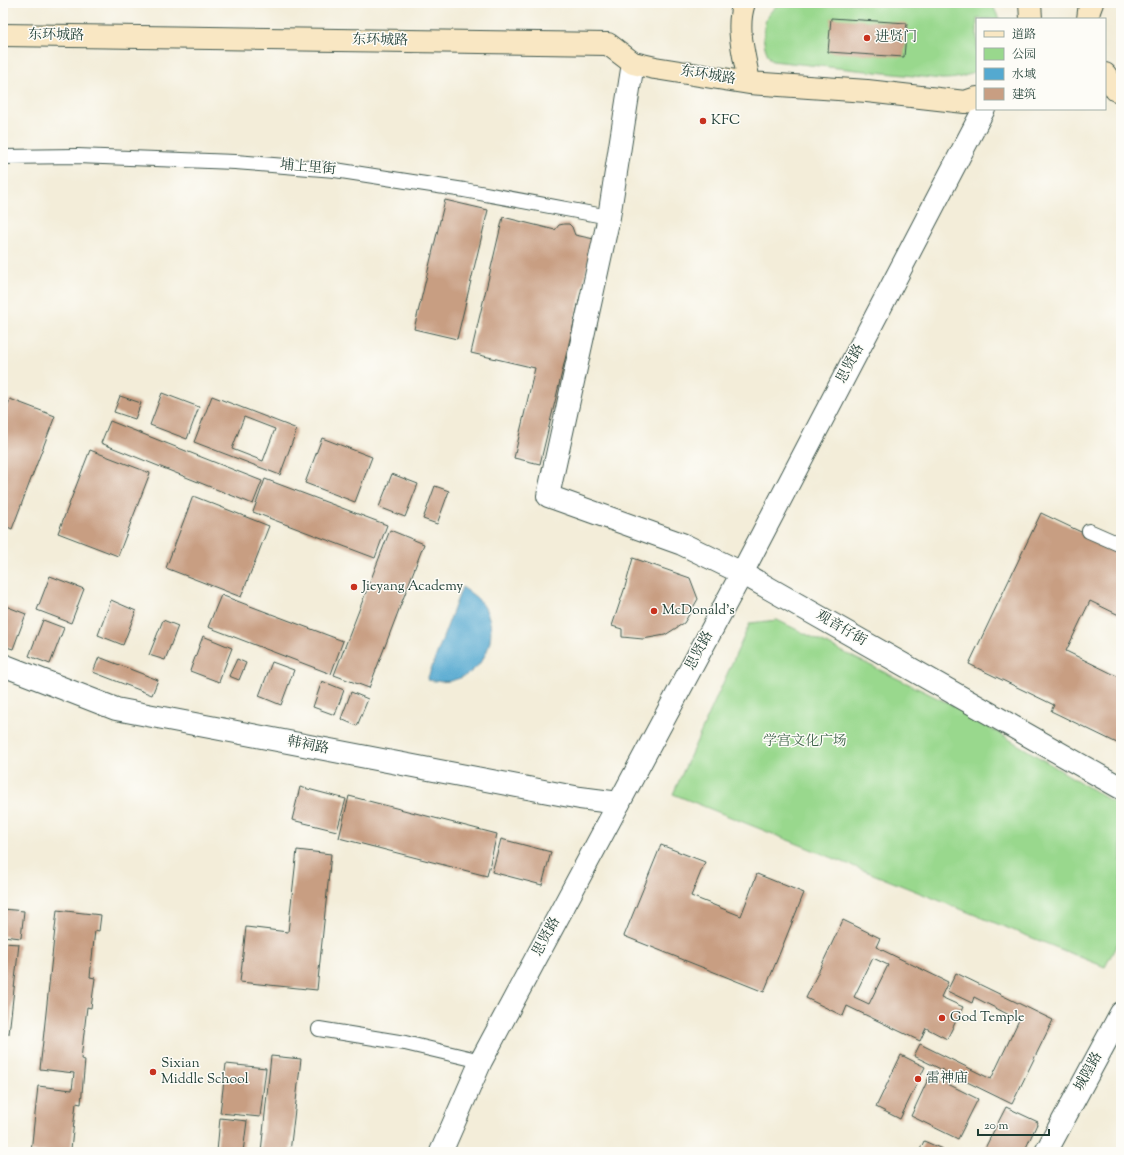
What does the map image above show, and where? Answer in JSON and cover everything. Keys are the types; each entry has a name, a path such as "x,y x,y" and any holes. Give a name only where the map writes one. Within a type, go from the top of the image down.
{"main road":[{"path":"744,3 740,14 740,36 746,59 749,83"},
{"path":"1030,3 1031,18"},
{"path":"1088,18 1092,3"},
{"name":"东环城路","path":"3,35 608,44 634,63 749,83 867,92 965,102 976,98"}],"street":[{"path":"609,217 634,63"},
{"name":"思贤路","path":"441,1152 481,1061 742,572 983,110"},
{"name":"观音仔街","path":"609,217 548,496 682,544 742,572 1121,788"},
{"name":"韩祠路","path":"3,665 116,709 580,798 618,803"},
{"name":"城隍路","path":"1046,1152 1121,1013"}],"lane":[{"name":"埔上里街","path":"3,157 77,156 188,160 335,170 464,190 609,217"},
{"path":"1089,531 1121,546"},
{"path":"319,1029 405,1043 481,1061"}],"green space":[{"path":"779,3 988,3 994,8 999,18 976,18 976,70 960,77 942,79 772,61 764,45 764,26 768,15"},
{"name":"学宫文化广场","path":"777,620 956,707 1121,807 1121,937 1105,967 673,794 750,623"}],"water":[{"path":"462,587 481,602 485,608 491,630 487,652 474,669 465,676 454,680 440,682 427,680"}],"building":[{"name":"进贤门","path":"831,18 907,23 904,57 828,52"},
{"path":"445,200 488,210 457,339 414,329"},
{"path":"503,217 555,230 559,225 569,224 575,235 594,239 540,464 514,458 535,368 471,353"},
{"path":"162,393 199,407 187,439 150,425"},
{"path":"120,396 141,403 135,419 114,412"},
{"path":"212,396 297,429 280,475 194,442","holes":["244,417 275,429 263,461 232,449"]},
{"path":"10,399 55,416 12,529 3,525 3,418"},
{"path":"110,421 262,481 253,504 101,443"},
{"path":"322,438 372,457 355,502 305,483"},
{"path":"90,450 150,473 118,556 58,533"},
{"path":"392,474 418,484 405,517 379,507"},
{"path":"265,479 387,525 375,558 253,512"},
{"path":"435,486 449,491 437,524 423,519"},
{"path":"193,496 269,526 241,597 166,568"},
{"path":"1041,513 1121,551 1121,616 1090,601 1066,651 1121,678 1121,740 1119,744 1051,711 1054,705 969,664"},
{"path":"390,530 424,544 369,688 334,675"},
{"name":"McDonald's","path":"633,558 690,578 698,599 684,623 665,635 643,639 622,637 622,629 612,626"},
{"path":"50,576 84,589 71,623 37,610"},
{"path":"221,595 343,641 331,674 208,627"},
{"path":"111,600 136,611 123,645 98,635"},
{"path":"3,605 26,614 13,649 3,646"},
{"path":"43,620 64,628 50,664 29,656"},
{"path":"163,620 178,626 165,660 149,655"},
{"path":"203,636 232,648 219,682 190,671"},
{"path":"99,657 158,680 152,695 93,672"},
{"path":"237,659 246,663 239,680 229,676"},
{"path":"272,662 294,670 281,705 259,696"},
{"path":"322,681 344,690 335,715 313,707"},
{"path":"351,692 368,699 357,726 341,719"},
{"path":"300,787 346,799 337,831 292,820"},
{"path":"349,796 497,834 487,876 339,838"},
{"path":"501,839 551,852 542,885 492,872"},
{"path":"661,845 705,862 691,896 741,916 757,874 804,893 764,992 624,936"},
{"path":"297,850 331,854 317,990 240,982 246,927 288,932"},
{"path":"3,909 24,911 21,938 3,936"},
{"path":"57,910 101,915 99,931 95,930 90,977 95,978 91,1008 87,1007 81,1059 85,1060 81,1104 76,1103 71,1149 76,1149 76,1152 31,1152 38,1086 72,1090 74,1073 40,1069"},
{"path":"843,920 880,938 876,947 948,982 941,997 963,1007 947,1039 926,1028 920,1041 847,1006 843,1016 806,998","holes":["873,958 888,965 869,1004 854,997"]},
{"path":"3,943 19,944 9,1034 3,1033"},
{"path":"956,973 1053,1020 1012,1104 914,1056 920,1044 991,1079 1019,1020 974,997 972,1003 947,991"},
{"path":"901,1055 925,1067 900,1119 876,1107"},
{"path":"271,1056 301,1059 290,1152 261,1152"},
{"path":"226,1064 266,1068 260,1117 220,1113"},
{"path":"930,1075 978,1099 958,1139 911,1116"},
{"path":"1006,1107 1038,1122 1024,1152 983,1152"},
{"path":"220,1118 247,1121 243,1152 217,1152"},
{"path":"924,1141 949,1152 919,1152"}],"place":[{"name":"进贤门","path":"867,38"},
{"name":"KFC","path":"703,121"},
{"name":"Jieyang Academy","path":"354,587"},
{"name":"McDonald's","path":"654,611"},
{"name":"God Temple","path":"942,1018"},
{"name":"Sixian Middle School","path":"153,1072"},
{"name":"雷神庙","path":"918,1079"}]}
